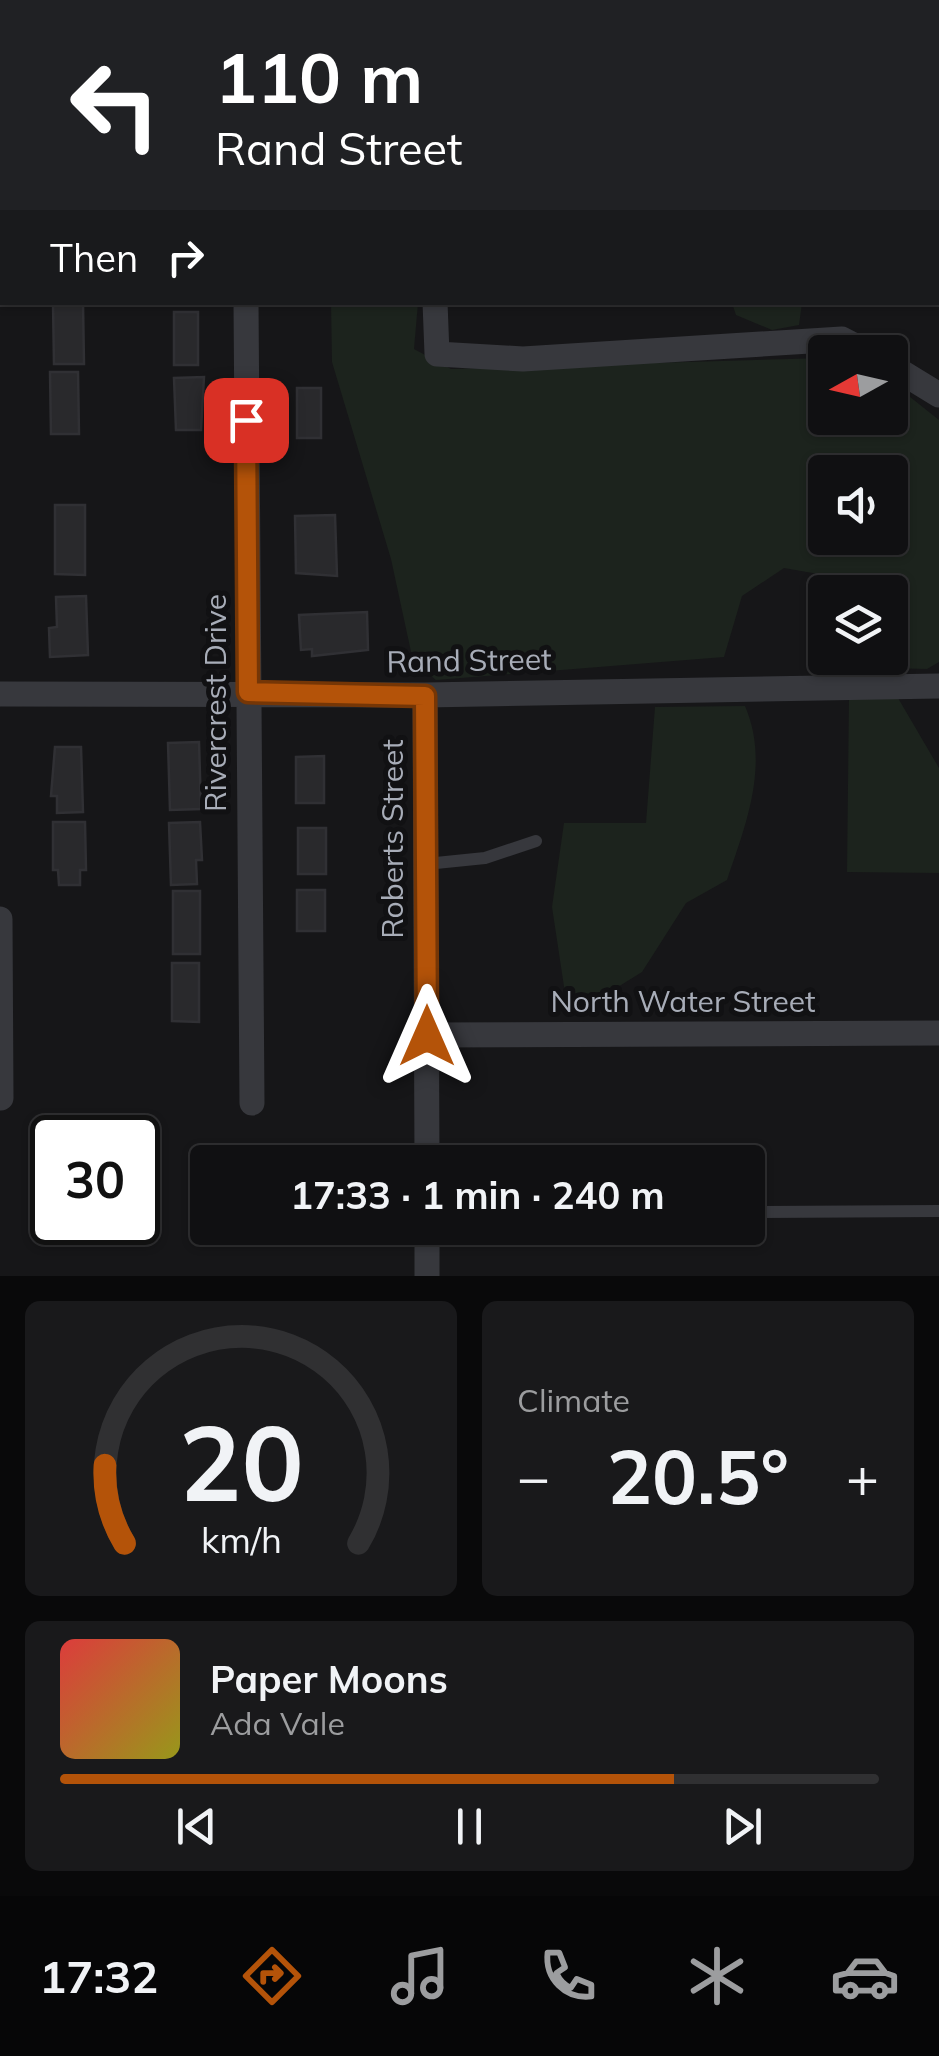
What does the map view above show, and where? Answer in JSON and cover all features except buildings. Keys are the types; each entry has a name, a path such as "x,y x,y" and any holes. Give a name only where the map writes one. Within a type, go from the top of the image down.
{"street":[{"name":"Rivercrest Drive","path":"246,305 252,1103"},
{"path":"435,305 437,354 523,359 808,341"},
{"path":"908,377 939,395"},
{"name":"Rand Street","path":"0,694 248,692 425,696 939,686"},
{"name":"Roberts Street","path":"425,696 427,1145"},
{"path":"0,919 1,1098"},
{"name":"North Water Street","path":"427,1036 939,1033"},
{"path":"426,1276 427,1245"}],"lane":[{"path":"426,864 485,858 536,841"},
{"path":"765,1212 939,1211"}],"shaded area":[{"path":"331,305 418,305 414,349 451,369 808,358 808,435 908,435 908,395 939,420 939,662 927,669 908,669 908,575 824,575 784,568 742,596 724,657 436,680 413,661 391,559 332,362"},
{"path":"733,305 802,305 799,325 772,330 736,315"},
{"path":"849,696 898,698 939,768 939,873 847,872"},
{"path":"745,706 752,728 755,772 748,816 727,880 686,903 642,972 579,1011 568,1013 552,907 564,823 646,823 655,707"}],"route":[{"path":"246,420 248,692 425,696 427,1036"}]}
